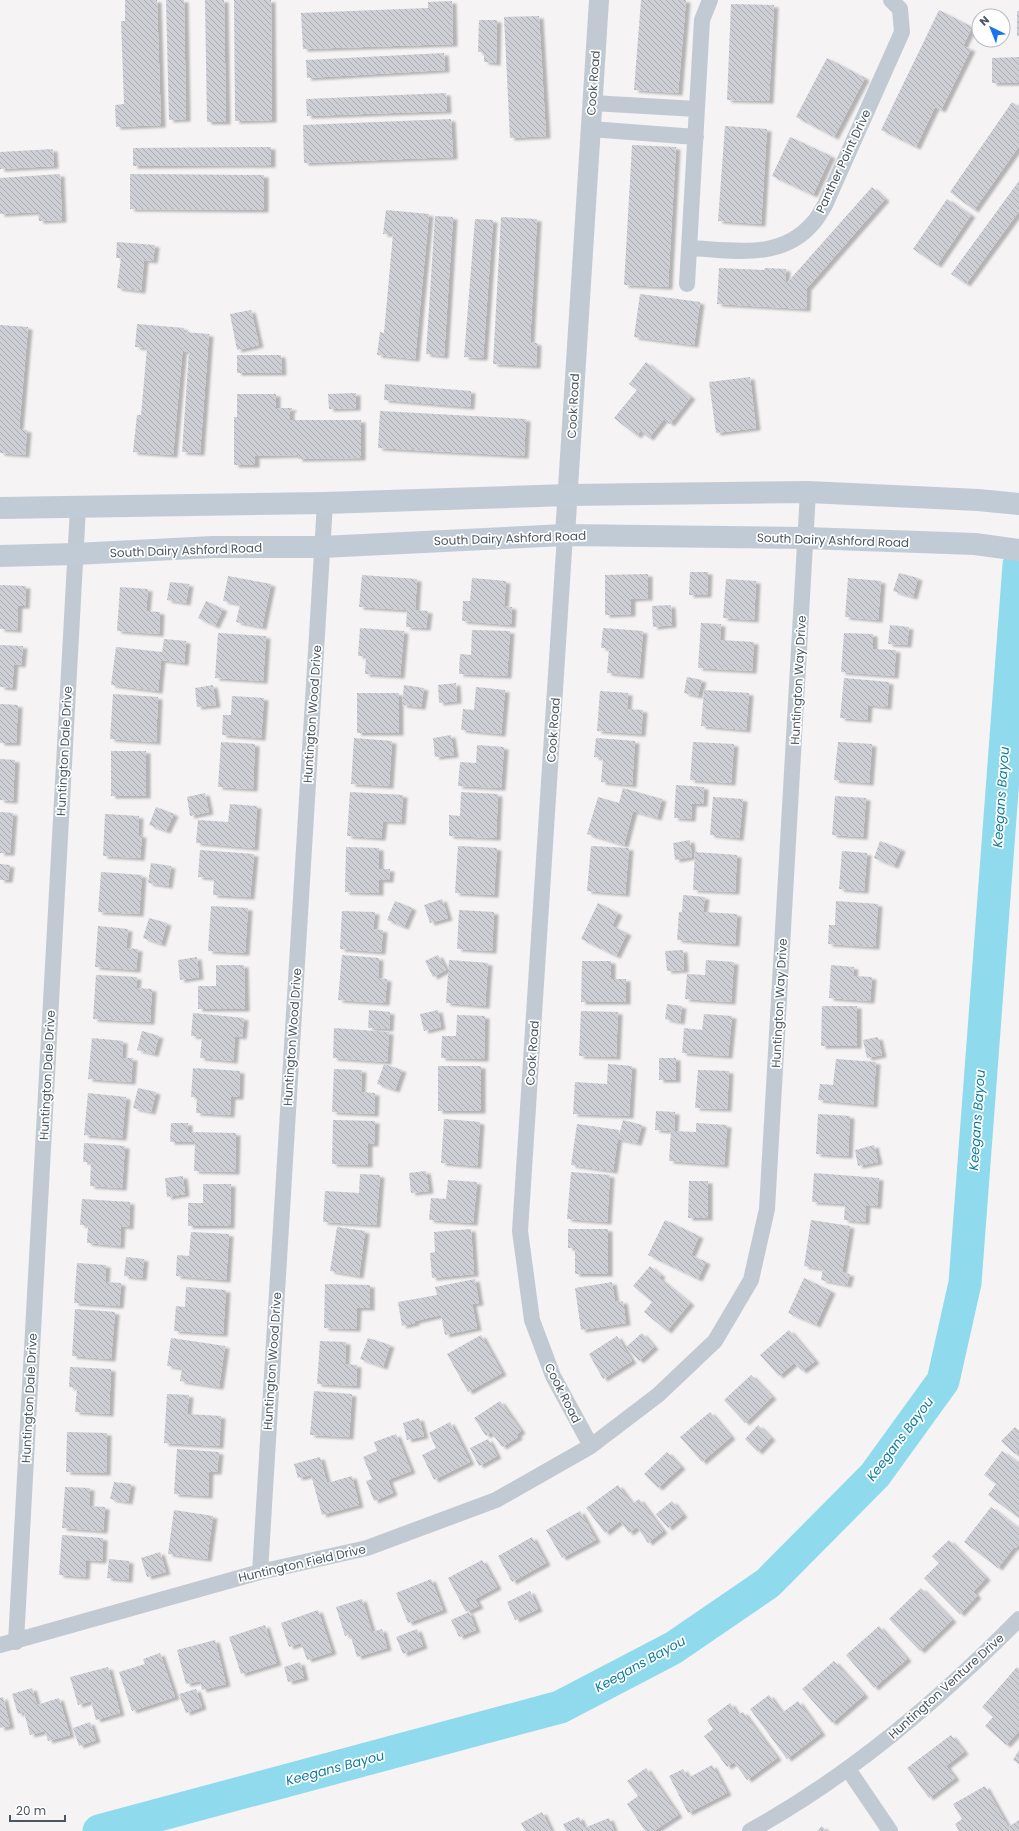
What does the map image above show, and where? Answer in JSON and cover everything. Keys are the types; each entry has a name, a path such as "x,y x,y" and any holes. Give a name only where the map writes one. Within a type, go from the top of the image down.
{"main road":[{"path":"0,508 325,503 568,495 808,492 978,500 1019,504"},
{"name":"South Dairy Ashford Road","path":"0,556 213,547 322,547 565,535 806,538 975,544 1019,550"}],"street":[{"name":"Cook Road","path":"591,1446 553,1376 532,1320 520,1231 599,0"},
{"path":"687,284 702,20 710,0"},
{"name":"Panther Point Drive","path":"689,248 761,251 779,247 797,237 813,223 825,205 902,32 900,9 891,0"},
{"path":"592,103 697,109"},
{"path":"590,129 696,137"},
{"name":"Huntington Way Drive","path":"591,1446 658,1395 715,1341 751,1280 767,1209 808,492"},
{"name":"Huntington Wood Drive","path":"260,1572 325,503"},
{"name":"Huntington Dale Drive","path":"16,1642 78,508"},
{"name":"Huntington Field Drive","path":"0,1645 16,1642 260,1572 367,1548 496,1500 591,1446"},
{"name":"Huntington Venture Drive","path":"750,1831 848,1769 911,1721 978,1660 1019,1619"},
{"path":"848,1769 890,1831"}],"building":[{"path":"125,0 157,0 161,125 116,127 115,105 124,104 121,21 125,21"},
{"path":"166,0 184,0 186,119 169,120"},
{"path":"205,0 224,0 226,122 207,122"},
{"path":"234,0 271,0 272,120 235,121"},
{"path":"641,0 686,0 678,93 634,90"},
{"path":"452,1 453,44 303,49 301,13 428,8 428,2"},
{"path":"731,4 774,5 769,101 727,100"},
{"path":"939,10 971,26 963,46 971,49 941,110 935,107 916,147 881,130"},
{"path":"1017,11 1019,11 1019,36 1017,36"},
{"path":"539,16 546,136 510,138 504,17"},
{"path":"479,20 497,20 496,63 484,62 484,52 478,52"},
{"path":"444,53 445,70 307,78 306,60"},
{"path":"1019,57 1019,83 992,83 992,58"},
{"path":"827,58 865,78 834,137 796,117"},
{"path":"446,93 447,111 307,116 306,99"},
{"path":"1012,102 1019,107 1019,146 974,210 950,192"},
{"path":"451,119 453,157 304,163 303,125"},
{"path":"725,126 767,129 761,224 718,221"},
{"path":"790,137 831,156 813,195 772,176"},
{"path":"632,145 676,147 668,287 624,285"},
{"path":"271,147 271,165 133,166 133,148"},
{"path":"53,149 54,166 0,169 0,152"},
{"path":"60,174 62,220 39,221 38,212 0,214 0,178"},
{"path":"130,174 264,175 264,210 130,209"},
{"path":"1019,181 1019,211 966,284 951,274"},
{"path":"872,187 885,199 807,288 806,309 717,304 719,268 764,270 765,268 786,269 785,285"},
{"path":"947,199 971,215 937,265 913,249"},
{"path":"386,210 429,214 415,359 377,355 380,332 384,333 393,234 383,234"},
{"path":"435,216 453,217 444,356 426,354"},
{"path":"501,217 537,219 530,342 537,343 536,366 493,364"},
{"path":"475,219 493,220 483,358 464,357"},
{"path":"117,242 155,245 153,261 144,260 141,291 117,288 121,258 116,258"},
{"path":"640,294 700,302 694,345 634,337"},
{"path":"251,310 259,345 237,350 230,314"},
{"path":"137,324 184,328 184,332 209,334 200,453 182,452 189,352 183,352 184,334 173,455 133,452 137,415 141,415 147,348 135,347"},
{"path":"0,325 28,327 19,429 27,430 25,455 0,453"},
{"path":"237,355 281,355 282,373 237,373"},
{"path":"646,362 691,397 670,424 664,419 649,438 640,431 637,436 614,418 637,390 629,384"},
{"path":"750,377 756,428 716,433 709,382"},
{"path":"385,384 471,391 470,407 384,400"},
{"path":"356,393 356,408 329,409 328,394"},
{"path":"237,394 276,394 276,408 292,408 292,410 290,410 290,420 361,420 361,458 298,459 298,455 255,456 255,465 234,465 234,417 237,417"},
{"path":"380,411 526,419 524,456 378,448"},
{"path":"690,572 708,572 707,595 689,595"},
{"path":"899,573 918,578 913,597 893,591"},
{"path":"648,574 648,598 631,599 631,614 605,615 605,575"},
{"path":"362,575 417,579 415,610 428,611 426,628 406,627 407,610 359,607"},
{"path":"228,576 271,584 262,627 236,622 240,604 223,601"},
{"path":"472,578 506,581 504,606 512,607 511,625 462,621 463,601 470,601"},
{"path":"848,578 881,581 878,620 845,617"},
{"path":"726,579 756,581 754,620 723,618"},
{"path":"170,582 189,584 186,603 167,600"},
{"path":"0,585 26,586 25,606 18,606 17,630 0,629"},
{"path":"120,587 148,589 146,611 160,612 159,634 117,631"},
{"path":"206,601 223,609 215,626 198,618"},
{"path":"671,605 672,625 653,627 652,606"},
{"path":"701,623 721,624 720,640 754,642 752,671 698,668"},
{"path":"890,625 909,627 907,645 888,644"},
{"path":"360,628 404,631 400,676 365,674 366,656 358,656"},
{"path":"603,628 643,631 639,676 607,673 609,648 601,648"},
{"path":"472,630 510,631 507,676 459,674 460,654 471,655"},
{"path":"218,633 266,636 263,681 215,678"},
{"path":"844,633 873,634 873,649 896,650 894,676 841,672"},
{"path":"164,639 186,641 184,663 161,660 158,691 111,685 116,647 162,652"},
{"path":"0,645 23,646 21,665 14,664 12,688 0,687"},
{"path":"687,677 702,680 698,696 684,693"},
{"path":"844,678 889,682 887,707 868,705 867,720 840,718"},
{"path":"456,683 457,701 439,703 438,685"},
{"path":"213,685 216,705 197,707 195,688"},
{"path":"404,685 424,688 421,707 402,705"},
{"path":"476,687 505,690 501,734 461,730 463,709 474,710"},
{"path":"704,690 749,693 746,730 701,726"},
{"path":"600,691 628,693 627,709 643,710 641,734 597,731"},
{"path":"357,693 399,693 399,733 357,733"},
{"path":"113,694 158,697 156,742 110,739"},
{"path":"232,696 264,698 261,738 222,735 223,715 231,715"},
{"path":"0,704 18,705 16,743 0,743"},
{"path":"451,735 454,755 435,757 433,738"},
{"path":"354,738 392,741 389,786 351,784"},
{"path":"596,738 635,741 632,785 601,782 603,758 594,757"},
{"path":"221,742 255,744 253,789 218,787"},
{"path":"693,742 734,744 731,783 690,780"},
{"path":"838,742 872,744 869,783 834,780"},
{"path":"477,745 504,747 501,788 458,786 460,762 476,763"},
{"path":"111,751 146,751 146,796 111,796"},
{"path":"0,759 15,760 13,801 0,800"},
{"path":"676,785 704,787 703,804 692,804 691,819 674,818"},
{"path":"623,788 662,799 657,818 633,811 624,845 587,834 598,797 619,803"},
{"path":"350,792 403,795 401,822 383,821 381,838 347,836"},
{"path":"461,792 498,794 496,838 449,836 449,815 460,816"},
{"path":"205,793 209,812 190,816 187,797"},
{"path":"835,796 866,798 863,837 832,835"},
{"path":"713,797 743,799 739,838 710,835"},
{"path":"230,804 257,806 254,848 196,843 198,820 228,822"},
{"path":"156,807 174,814 166,831 149,825"},
{"path":"0,812 13,813 10,853 0,853"},
{"path":"105,814 139,816 138,835 142,835 140,858 103,856"},
{"path":"690,840 692,857 675,860 673,843"},
{"path":"880,841 901,849 894,866 874,858"},
{"path":"458,846 497,848 494,895 455,893"},
{"path":"591,846 629,848 625,894 587,891"},
{"path":"346,847 379,848 379,869 390,869 389,880 379,880 379,893 345,892"},
{"path":"200,850 254,854 250,897 213,895 214,878 198,877"},
{"path":"842,851 867,853 864,891 839,889"},
{"path":"695,852 737,855 735,892 693,890"},
{"path":"151,863 171,866 168,886 148,883"},
{"path":"0,864 10,865 8,880 0,880"},
{"path":"101,872 142,875 139,914 98,912"},
{"path":"683,895 705,897 703,912 737,914 735,944 677,940 679,912 682,912"},
{"path":"442,899 448,918 430,923 424,905"},
{"path":"395,901 412,908 404,927 387,920"},
{"path":"836,901 878,904 875,947 828,944 829,925 835,925"},
{"path":"598,903 618,913 612,926 627,933 616,956 581,939"},
{"path":"211,906 248,908 245,953 208,951"},
{"path":"459,910 494,912 492,951 457,949"},
{"path":"342,911 375,912 373,929 383,930 381,952 340,949"},
{"path":"149,918 167,923 161,944 143,938"},
{"path":"98,926 128,929 126,948 138,949 136,970 95,967"},
{"path":"683,950 684,970 667,971 665,951"},
{"path":"342,955 379,958 378,978 387,979 385,1003 338,1000"},
{"path":"438,955 446,970 433,977 425,961"},
{"path":"197,957 199,977 180,980 178,960"},
{"path":"449,960 488,963 485,1006 446,1003"},
{"path":"706,960 734,962 731,1002 685,999 687,974 705,975"},
{"path":"582,961 611,961 611,979 626,979 626,1002 581,1002"},
{"path":"216,965 244,965 245,1009 198,1009 198,986 216,986"},
{"path":"831,965 854,967 853,976 872,977 870,1001 829,998"},
{"path":"96,975 137,977 136,988 152,989 150,1022 93,1019"},
{"path":"667,1004 682,1006 680,1022 665,1019"},
{"path":"822,1006 857,1006 857,1046 821,1046"},
{"path":"369,1010 390,1012 389,1029 368,1028"},
{"path":"438,1010 441,1027 424,1031 420,1014"},
{"path":"581,1011 618,1012 616,1057 579,1056"},
{"path":"193,1013 244,1018 242,1037 235,1036 233,1061 200,1058 202,1037 191,1036"},
{"path":"704,1014 732,1016 728,1056 682,1053 684,1028 702,1030"},
{"path":"457,1015 485,1016 484,1059 441,1058 442,1036 456,1036"},
{"path":"334,1028 389,1032 387,1062 333,1058"},
{"path":"142,1031 159,1036 154,1054 137,1050"},
{"path":"878,1037 882,1055 867,1058 863,1040"},
{"path":"92,1038 123,1041 122,1058 133,1058 131,1082 88,1079"},
{"path":"659,1058 676,1058 676,1080 659,1080"},
{"path":"836,1059 876,1062 873,1105 818,1100 820,1084 833,1085"},
{"path":"384,1064 402,1070 395,1090 377,1084"},
{"path":"608,1064 632,1066 629,1116 573,1114 575,1082 607,1084"},
{"path":"438,1066 481,1066 481,1111 438,1111"},
{"path":"193,1068 240,1071 239,1097 231,1097 230,1115 196,1113 197,1097 191,1097"},
{"path":"334,1069 362,1070 361,1092 375,1093 374,1114 332,1112"},
{"path":"698,1070 729,1071 727,1109 695,1108"},
{"path":"138,1088 156,1092 151,1112 133,1108"},
{"path":"88,1093 126,1097 122,1138 84,1135"},
{"path":"656,1111 675,1112 674,1131 696,1132 696,1123 727,1125 724,1165 669,1161 671,1131 655,1130"},
{"path":"818,1114 850,1116 848,1156 816,1154"},
{"path":"444,1119 480,1122 477,1166 441,1163"},
{"path":"333,1120 375,1121 374,1144 368,1144 368,1165 332,1164"},
{"path":"623,1120 642,1125 637,1143 618,1139"},
{"path":"171,1123 188,1123 188,1132 236,1133 235,1172 194,1171 195,1142 170,1142"},
{"path":"577,1124 619,1130 613,1171 571,1165"},
{"path":"84,1143 125,1146 122,1188 90,1186 91,1162 83,1162"},
{"path":"874,1145 878,1162 858,1166 855,1150"},
{"path":"426,1171 429,1191 411,1193 409,1173"},
{"path":"571,1172 610,1175 607,1222 567,1219"},
{"path":"814,1173 879,1178 877,1206 866,1205 865,1222 844,1220 845,1204 812,1202"},
{"path":"360,1174 380,1175 376,1225 323,1222 325,1191 359,1193"},
{"path":"183,1176 185,1194 167,1197 165,1178"},
{"path":"448,1180 477,1182 473,1223 429,1220 431,1198 446,1199"},
{"path":"689,1181 708,1181 708,1218 688,1218"},
{"path":"203,1184 231,1184 230,1226 188,1226 188,1203 203,1203"},
{"path":"82,1199 130,1202 129,1227 121,1226 120,1246 87,1243 88,1225 80,1225"},
{"path":"665,1220 699,1236 691,1255 706,1262 698,1279 648,1255"},
{"path":"811,1220 850,1226 842,1272 828,1270 850,1274 847,1285 821,1280 823,1269 804,1266"},
{"path":"337,1227 365,1231 359,1276 330,1271"},
{"path":"471,1229 474,1274 432,1278 430,1253 435,1252 434,1232"},
{"path":"568,1229 608,1229 608,1274 575,1274 575,1248 568,1248"},
{"path":"191,1232 229,1234 226,1280 176,1276 177,1255 189,1256"},
{"path":"126,1257 144,1259 142,1278 124,1276"},
{"path":"77,1263 106,1265 105,1282 121,1283 119,1306 74,1303"},
{"path":"650,1266 661,1275 659,1278 690,1303 667,1331 644,1312 652,1302 633,1286"},
{"path":"804,1278 831,1291 816,1325 788,1313"},
{"path":"475,1279 479,1303 472,1304 477,1328 445,1335 441,1315 415,1321 415,1323 402,1326 398,1302 437,1295 435,1287"},
{"path":"612,1282 615,1302 623,1301 626,1323 581,1330 575,1288"},
{"path":"325,1284 370,1285 370,1308 357,1308 356,1329 324,1328"},
{"path":"186,1287 226,1290 223,1334 174,1331 176,1306 185,1307"},
{"path":"75,1309 115,1312 111,1359 72,1356"},
{"path":"789,1330 815,1361 802,1371 794,1363 779,1376 760,1355"},
{"path":"642,1333 654,1347 639,1361 626,1347"},
{"path":"481,1335 502,1373 468,1392 447,1354"},
{"path":"617,1336 632,1361 603,1379 589,1354"},
{"path":"171,1338 225,1346 219,1387 180,1381 182,1368 167,1366"},
{"path":"368,1338 390,1345 383,1367 360,1359"},
{"path":"320,1341 346,1342 345,1364 357,1365 356,1386 317,1384"},
{"path":"70,1367 111,1369 109,1414 75,1412 77,1388 69,1387"},
{"path":"751,1375 772,1397 745,1423 724,1400"},
{"path":"314,1391 352,1394 349,1437 310,1435"},
{"path":"167,1394 189,1395 187,1414 221,1416 219,1446 164,1443"},
{"path":"500,1401 521,1431 517,1434 518,1437 502,1447 491,1432 486,1436 474,1418"},
{"path":"710,1412 731,1437 702,1462 680,1437"},
{"path":"419,1418 424,1436 407,1440 403,1423"},
{"path":"450,1422 470,1462 434,1480 422,1455 436,1448 429,1433"},
{"path":"758,1425 771,1438 758,1452 745,1439"},
{"path":"1015,1427 1019,1431 1019,1450 1015,1454 1001,1441"},
{"path":"67,1432 107,1433 106,1473 66,1472"},
{"path":"396,1434 411,1471 388,1480 393,1493 374,1501 366,1481 372,1479 363,1457 377,1451 374,1442"},
{"path":"488,1439 497,1456 479,1466 470,1448"},
{"path":"177,1449 219,1452 217,1472 209,1472 208,1496 174,1494"},
{"path":"1002,1451 1019,1463 1019,1518 988,1495 996,1484 984,1475"},
{"path":"667,1452 681,1467 658,1488 644,1474"},
{"path":"320,1457 327,1483 352,1476 359,1505 322,1515 311,1475 298,1478 294,1464"},
{"path":"114,1482 131,1484 128,1502 110,1499"},
{"path":"618,1485 632,1504 639,1499 663,1531 648,1543 637,1527 629,1533 620,1521 605,1533 586,1508"},
{"path":"65,1487 90,1488 89,1506 105,1507 103,1531 62,1528"},
{"path":"672,1501 683,1515 668,1528 656,1514"},
{"path":"991,1507 1019,1529 1019,1544 1016,1548 1014,1547 998,1568 964,1542"},
{"path":"174,1510 213,1516 207,1559 168,1554"},
{"path":"580,1511 596,1540 562,1558 546,1530"},
{"path":"62,1535 103,1538 102,1561 86,1560 85,1577 59,1575"},
{"path":"532,1537 546,1563 512,1582 498,1556"},
{"path":"949,1540 986,1578 973,1592 977,1596 960,1614 924,1578 939,1563 932,1556"},
{"path":"160,1552 166,1572 147,1577 141,1558"},
{"path":"109,1559 129,1561 128,1580 107,1578"},
{"path":"482,1560 497,1587 475,1599 479,1606 466,1612 448,1578"},
{"path":"431,1579 443,1610 408,1623 396,1593"},
{"path":"921,1588 952,1620 920,1651 889,1619"},
{"path":"530,1591 538,1609 515,1620 507,1602"},
{"path":"362,1599 372,1632 382,1629 387,1648 357,1657 350,1634 345,1636 336,1607"},
{"path":"318,1610 332,1652 307,1660 301,1643 289,1647 281,1623"},
{"path":"469,1612 476,1630 459,1637 451,1620"},
{"path":"265,1625 277,1663 241,1674 229,1637"},
{"path":"879,1626 907,1659 874,1688 846,1655"},
{"path":"417,1629 423,1646 403,1654 396,1637"},
{"path":"215,1640 226,1684 202,1690 200,1681 186,1684 177,1650"},
{"path":"160,1653 175,1697 132,1711 119,1672 145,1664 143,1659"},
{"path":"834,1661 864,1695 832,1723 802,1689"},
{"path":"300,1662 304,1678 288,1682 284,1667"},
{"path":"108,1667 120,1713 96,1720 91,1701 78,1705 70,1677"},
{"path":"1017,1667 1019,1669 1019,1731 1006,1745 985,1726 993,1717 982,1707"},
{"path":"32,1688 37,1705 59,1698 70,1735 48,1741 45,1731 30,1735 24,1712 18,1714 12,1694"},
{"path":"196,1689 202,1707 186,1713 179,1694"},
{"path":"769,1695 782,1713 798,1701 821,1733 787,1759 750,1709"},
{"path":"3,1697 10,1726 0,1728 0,1698"},
{"path":"730,1703 738,1715 743,1712 777,1758 747,1780 734,1762 727,1767 704,1736 713,1729 707,1720"},
{"path":"90,1722 96,1740 79,1746 73,1728"},
{"path":"951,1735 964,1752 946,1766 955,1778 929,1798 907,1768"},
{"path":"1019,1750 1019,1764 1013,1760"},
{"path":"712,1765 727,1793 688,1813 669,1776 683,1769 688,1778"},
{"path":"646,1768 678,1815 654,1831 645,1831 627,1804 638,1796 627,1781"},
{"path":"985,1786 1008,1827 1019,1820 1019,1831 1000,1831 999,1829 995,1831 959,1831 955,1824 962,1819 953,1804"},
{"path":"542,1812 551,1831 525,1831 521,1823"},
{"path":"579,1817 584,1828 609,1818 614,1831 566,1831 563,1824"},
{"path":"822,1826 826,1831 817,1831"}],"waterway":[{"name":"Keegans Bayou","path":"99,1831 560,1707 673,1648 768,1583 875,1475 943,1381 965,1283 1019,565"}]}
